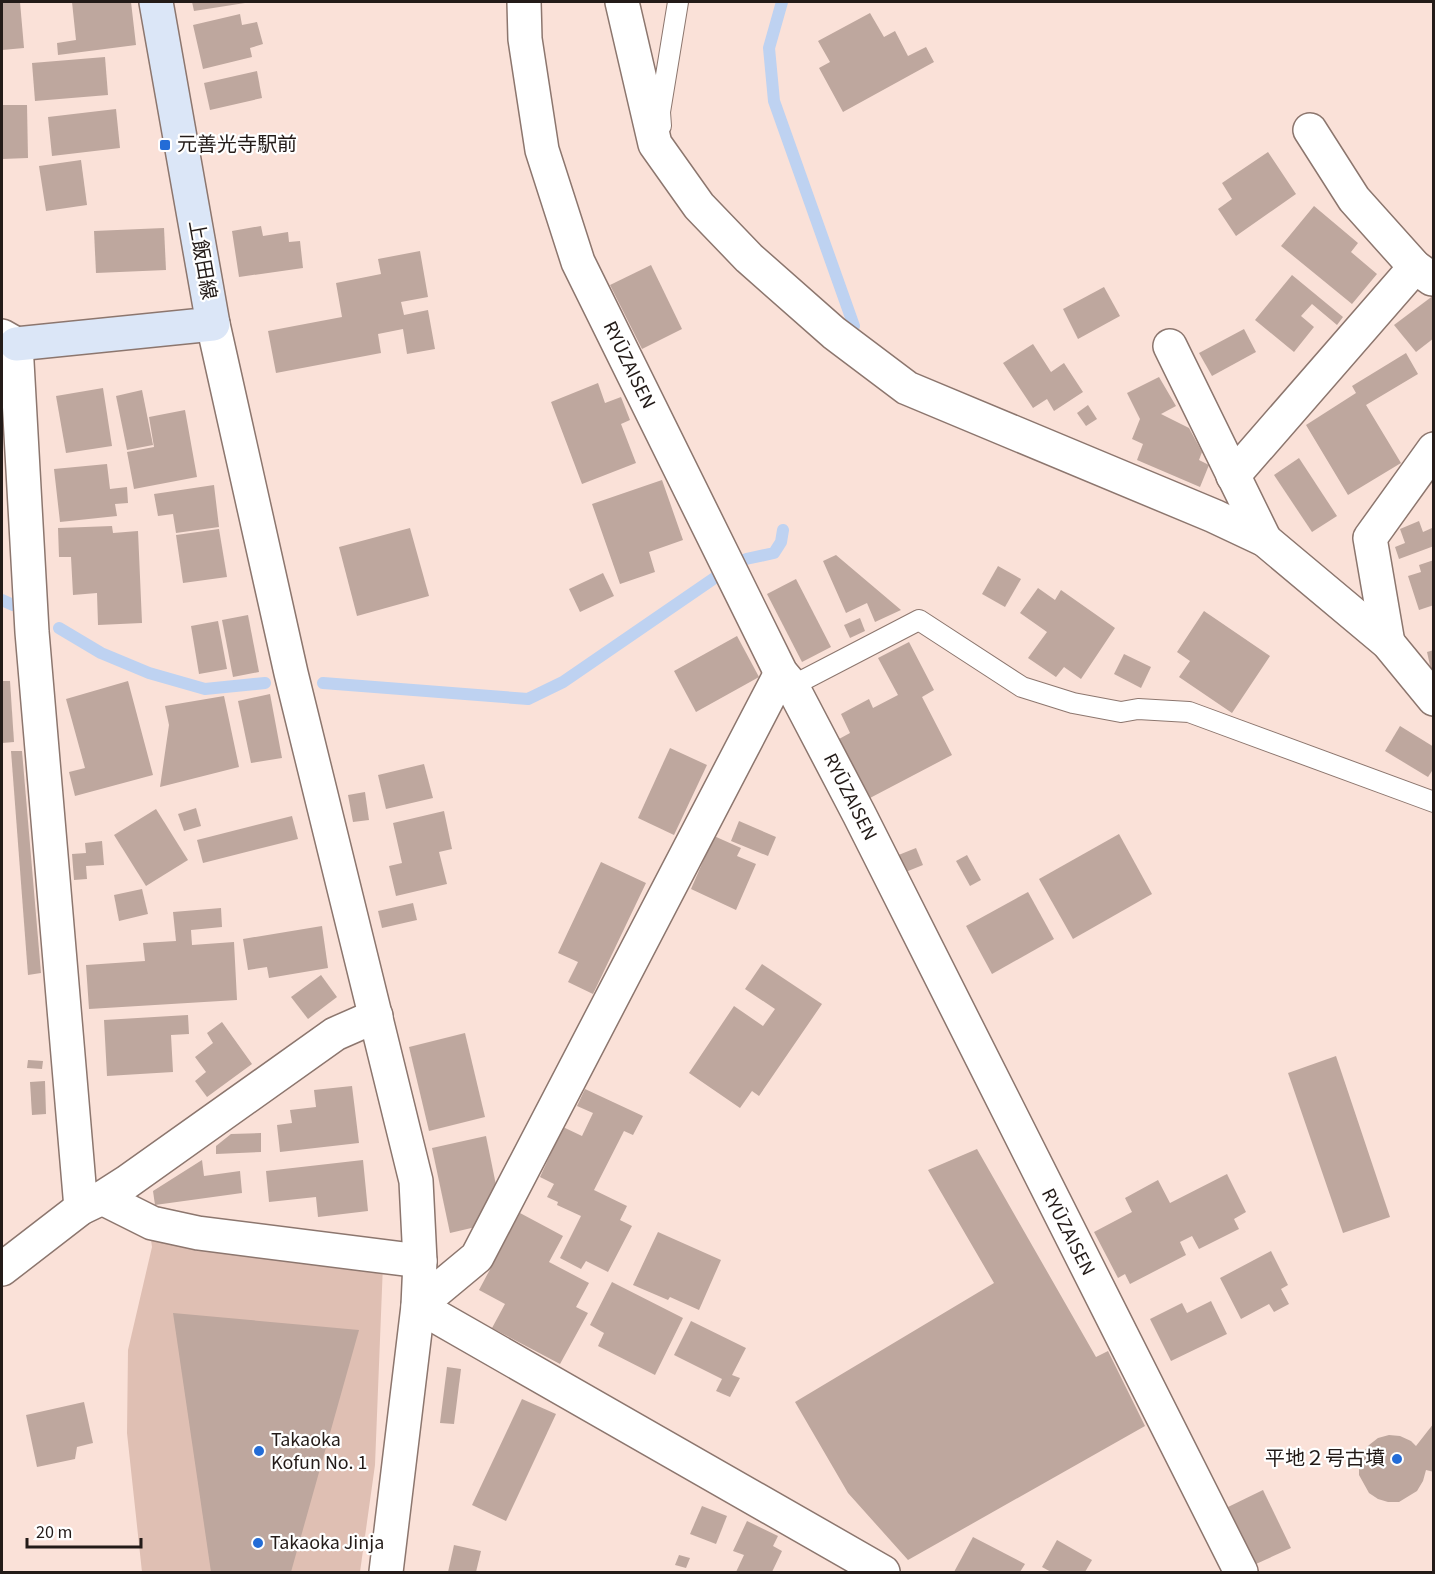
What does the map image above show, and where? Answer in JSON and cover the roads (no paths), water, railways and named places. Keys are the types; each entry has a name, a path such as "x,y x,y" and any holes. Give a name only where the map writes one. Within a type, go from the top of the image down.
{"main road":[{"name":"上飯田線","path":"9,340 213,324 156,2"}],"street":[{"name":"RYŪZAISEN","path":"524,2 525,39 542,150 578,262 786,679 859,813 1241,1572"},
{"path":"622,2 655,144 699,206 749,258 834,333 907,388 1265,540 1388,643 1434,699"},
{"path":"1233,476 1424,274 1354,199 1310,130"},
{"path":"213,324 291,673 416,1181 420,1262 418,1305 386,1572"},
{"path":"9,340 32,632 91,1203"},
{"path":"1170,346 1265,540"},
{"path":"1388,643 1370,538 1434,449"},
{"path":"418,1305 477,1257 786,679"},
{"path":"2,1269 91,1203 335,1034 376,1016"},
{"path":"91,1203 152,1223 198,1233 420,1262"},
{"path":"418,1305 884,1572"}],"lane":[{"path":"663,155 660,112 678,2"},
{"path":"786,679 919,620 1022,687 1073,703 1121,712 1138,709 1189,712 1434,802"}],"waterway":[{"path":"782,2 769,48 774,101 854,326"},
{"path":"746,559 774,553 781,542 783,530"},
{"path":"323,683 528,699 563,682 716,577"},
{"path":"2,600 13,605"},
{"path":"59,628 101,653 149,673 205,689 265,683"}],"place":[{"name":"元善光寺駅前","path":"165,145"},
{"name":"Takaoka Kofun No. 1","path":"259,1451"},
{"name":"平地２号古墳","path":"1397,1459"},
{"name":"Takaoka Jinja","path":"258,1543"}]}
